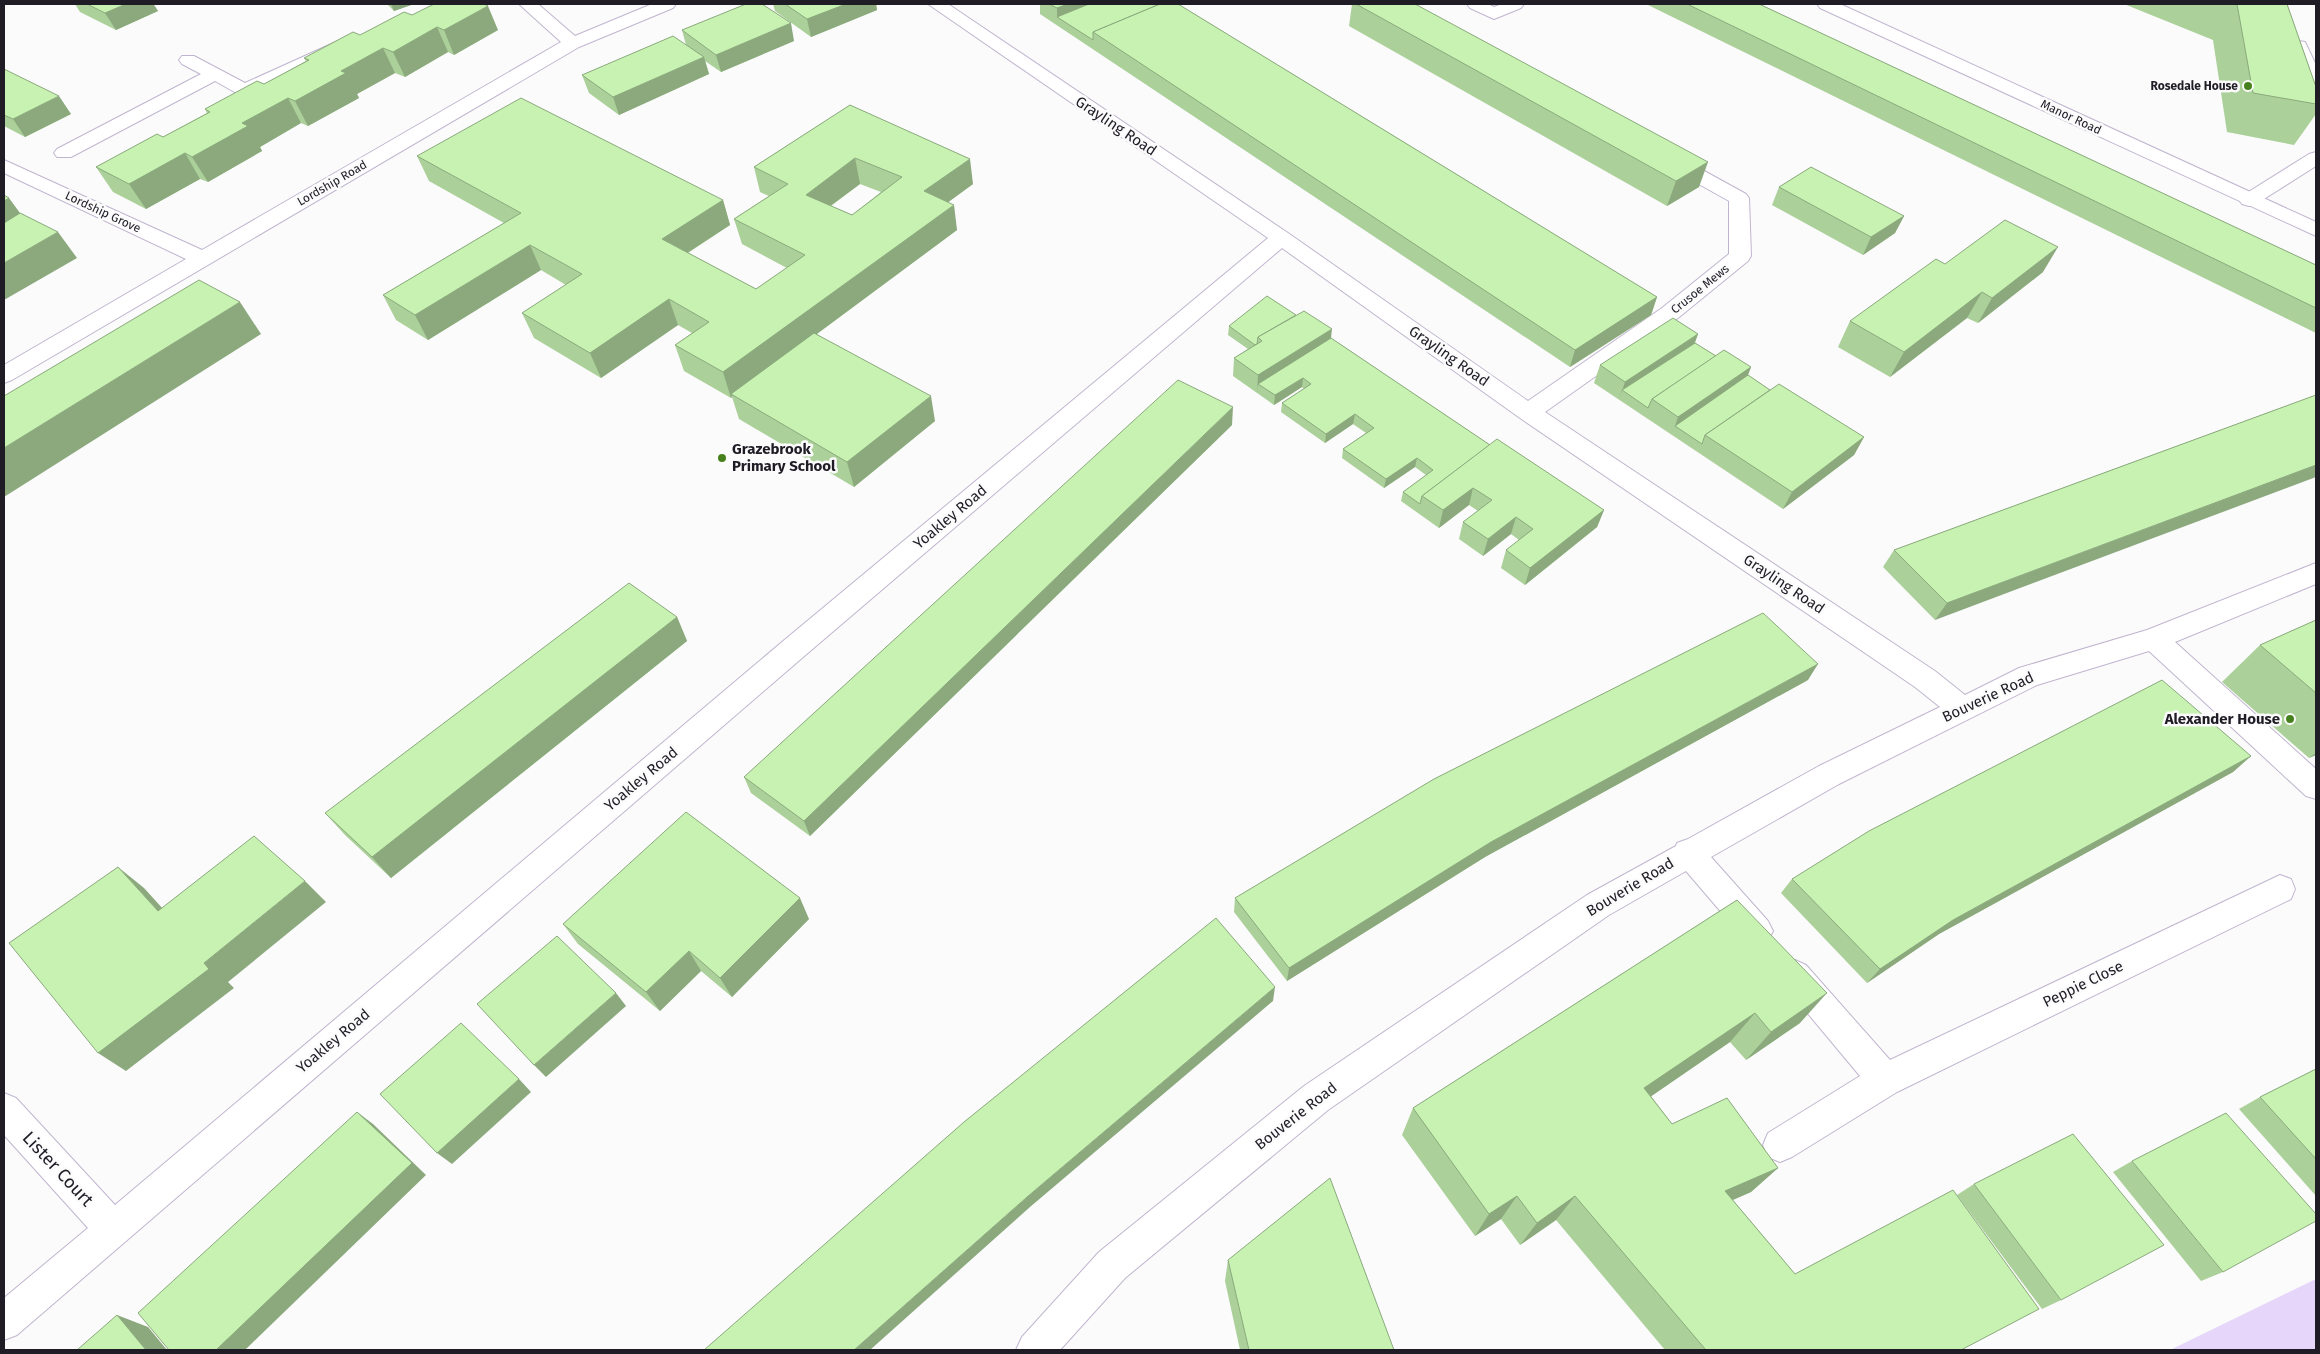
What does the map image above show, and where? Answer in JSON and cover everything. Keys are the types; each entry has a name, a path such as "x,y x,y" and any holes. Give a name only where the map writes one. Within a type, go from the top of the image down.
{"street":[{"path":"528,4 573,43"},
{"name":"Lordship Road","path":"4,375 201,258 573,43 666,4"},
{"name":"Grayling Road","path":"937,4 1281,238 1528,412 1925,679 1962,708"},
{"path":"1476,4 1494,14 1516,4"},
{"name":"Manor Road","path":"1826,4 2316,230"},
{"path":"2292,29 2316,85"},
{"path":"188,60 245,90 358,37"},
{"path":"64,153 215,74"},
{"name":"Crusoe Mews","path":"1528,412 1670,313 1740,256 1739,198 1653,150"},
{"path":"2249,200 2316,158"},
{"name":"Lordship Grove","path":"4,166 201,258"},
{"name":"Yoakley Road","path":"4,1322 112,1228 1281,238"},
{"name":"Bouverie Road","path":"1035,1350 1112,1265 1316,1098 1598,905 1688,852 1829,775 2029,676 2154,639 2316,573"},
{"path":"2154,639 2316,787"},
{"path":"1688,852 1885,1080"},
{"name":"Peppie Close","path":"1780,1145 1885,1080 2280,889"},
{"name":"Lister Court","path":"4,1110 112,1228"}],"shaded area":[{"path":"2316,1279 2316,1350 2170,1350"}],"building":[{"path":"87,4 126,4 105,13"},
{"path":"434,4 484,4 488,6 444,30 437,27 393,52 383,48 341,71 346,73 295,101 288,98 242,123 248,126 192,157 185,153 129,184 96,167 157,134 163,137 210,112 205,109 257,81 264,84 309,60 304,58 353,32 360,35 404,12 412,15"},
{"path":"746,4 762,4 791,23 716,55 682,30"},
{"path":"785,4 846,4 807,19"},
{"path":"1049,4 1068,4 1057,8"},
{"path":"1089,4 1160,4 1093,32 1093,40 1057,17"},
{"path":"1160,4 1178,4 1657,297 1575,350 1093,32"},
{"path":"1356,4 1415,4 1708,162 1676,181"},
{"path":"1687,4 1759,4 2316,265 2316,308"},
{"path":"2237,4 2287,4 2316,87 2316,104 2253,93"},
{"path":"673,36 704,57 613,97 582,75"},
{"path":"4,69 59,96 13,119 4,115"},
{"path":"521,98 723,200 662,239 756,289 805,255 734,219 788,184 754,167 850,105 970,159 924,191 954,205 723,372 675,345 709,322 669,299 590,353 522,313 582,274 530,245 415,315 383,295 521,213 417,156","holes":["855,158 902,177 852,215 806,195"]},
{"path":"1811,167 1904,216 1871,237 1779,187"},
{"path":"20,213 58,232 4,263 4,223"},
{"path":"2005,220 2058,247 1992,298 1982,292 1904,352 1850,321 1936,259 1945,264"},
{"path":"199,280 240,302 4,448 4,396"},
{"path":"1267,296 1296,315 1258,337 1257,344 1255,345 1229,326"},
{"path":"1304,311 1332,329 1258,375 1234,358 1262,341 1258,337"},
{"path":"1673,318 1698,334 1625,382 1600,365"},
{"path":"814,333 931,396 847,462 731,394"},
{"path":"1331,338 1490,445 1422,496 1420,504 1403,492 1433,470 1417,458 1386,479 1343,449 1374,428 1355,414 1326,434 1282,403 1311,384 1303,378 1275,395 1258,384"},
{"path":"1695,343 1716,356 1652,399 1648,408 1622,390"},
{"path":"1724,350 1751,367 1678,417 1652,399"},
{"path":"1748,375 1770,390 1705,435 1702,444 1675,426"},
{"path":"1178,380 1233,407 804,821 744,777"},
{"path":"1779,384 1864,437 1792,492 1705,435"},
{"path":"2316,395 2316,465 1947,603 1894,550"},
{"path":"1497,439 1604,510 1530,568 1506,550 1533,529 1516,517 1488,539 1463,522 1492,500 1473,488 1443,510 1422,496"},
{"path":"629,583 677,617 372,857 325,813"},
{"path":"1763,613 1818,664 1491,842 1289,968 1235,898 1434,779"},
{"path":"2316,620 2316,693 2260,645"},
{"path":"2162,680 2251,756 1953,920 1880,969 1792,879 1869,831"},
{"path":"686,812 800,898 720,978 689,951 646,992 563,924"},
{"path":"254,836 305,881 204,963 209,969 98,1053 9,943 118,867 158,911"},
{"path":"1737,900 1827,993 1771,1032 1755,1013 1644,1088 1672,1124 1727,1098 1778,1168 1725,1191 1795,1274 1953,1190 2039,1309 1961,1350 1706,1350 1575,1196 1537,1223 1517,1196 1489,1214 1413,1108"},
{"path":"1216,918 1275,987 1027,1197 854,1350 704,1350 964,1122"},
{"path":"557,936 616,993 534,1065 477,1004"},
{"path":"461,1023 519,1079 437,1153 380,1094"},
{"path":"2316,1069 2316,1159 2260,1097"},
{"path":"357,1112 412,1163 216,1350 169,1350 138,1313"},
{"path":"2226,1113 2316,1214 2316,1221 2223,1272 2132,1161"},
{"path":"2073,1134 2164,1245 2061,1300 1974,1184"},
{"path":"1330,1178 1394,1350 1249,1350 1228,1260"},
{"path":"117,1315 146,1350 77,1350"}],"place":[{"name":"Rosedale House","path":"2248,86"},
{"name":"Grazebrook Primary School","path":"722,458"},
{"name":"Alexander House","path":"2290,719"}]}
